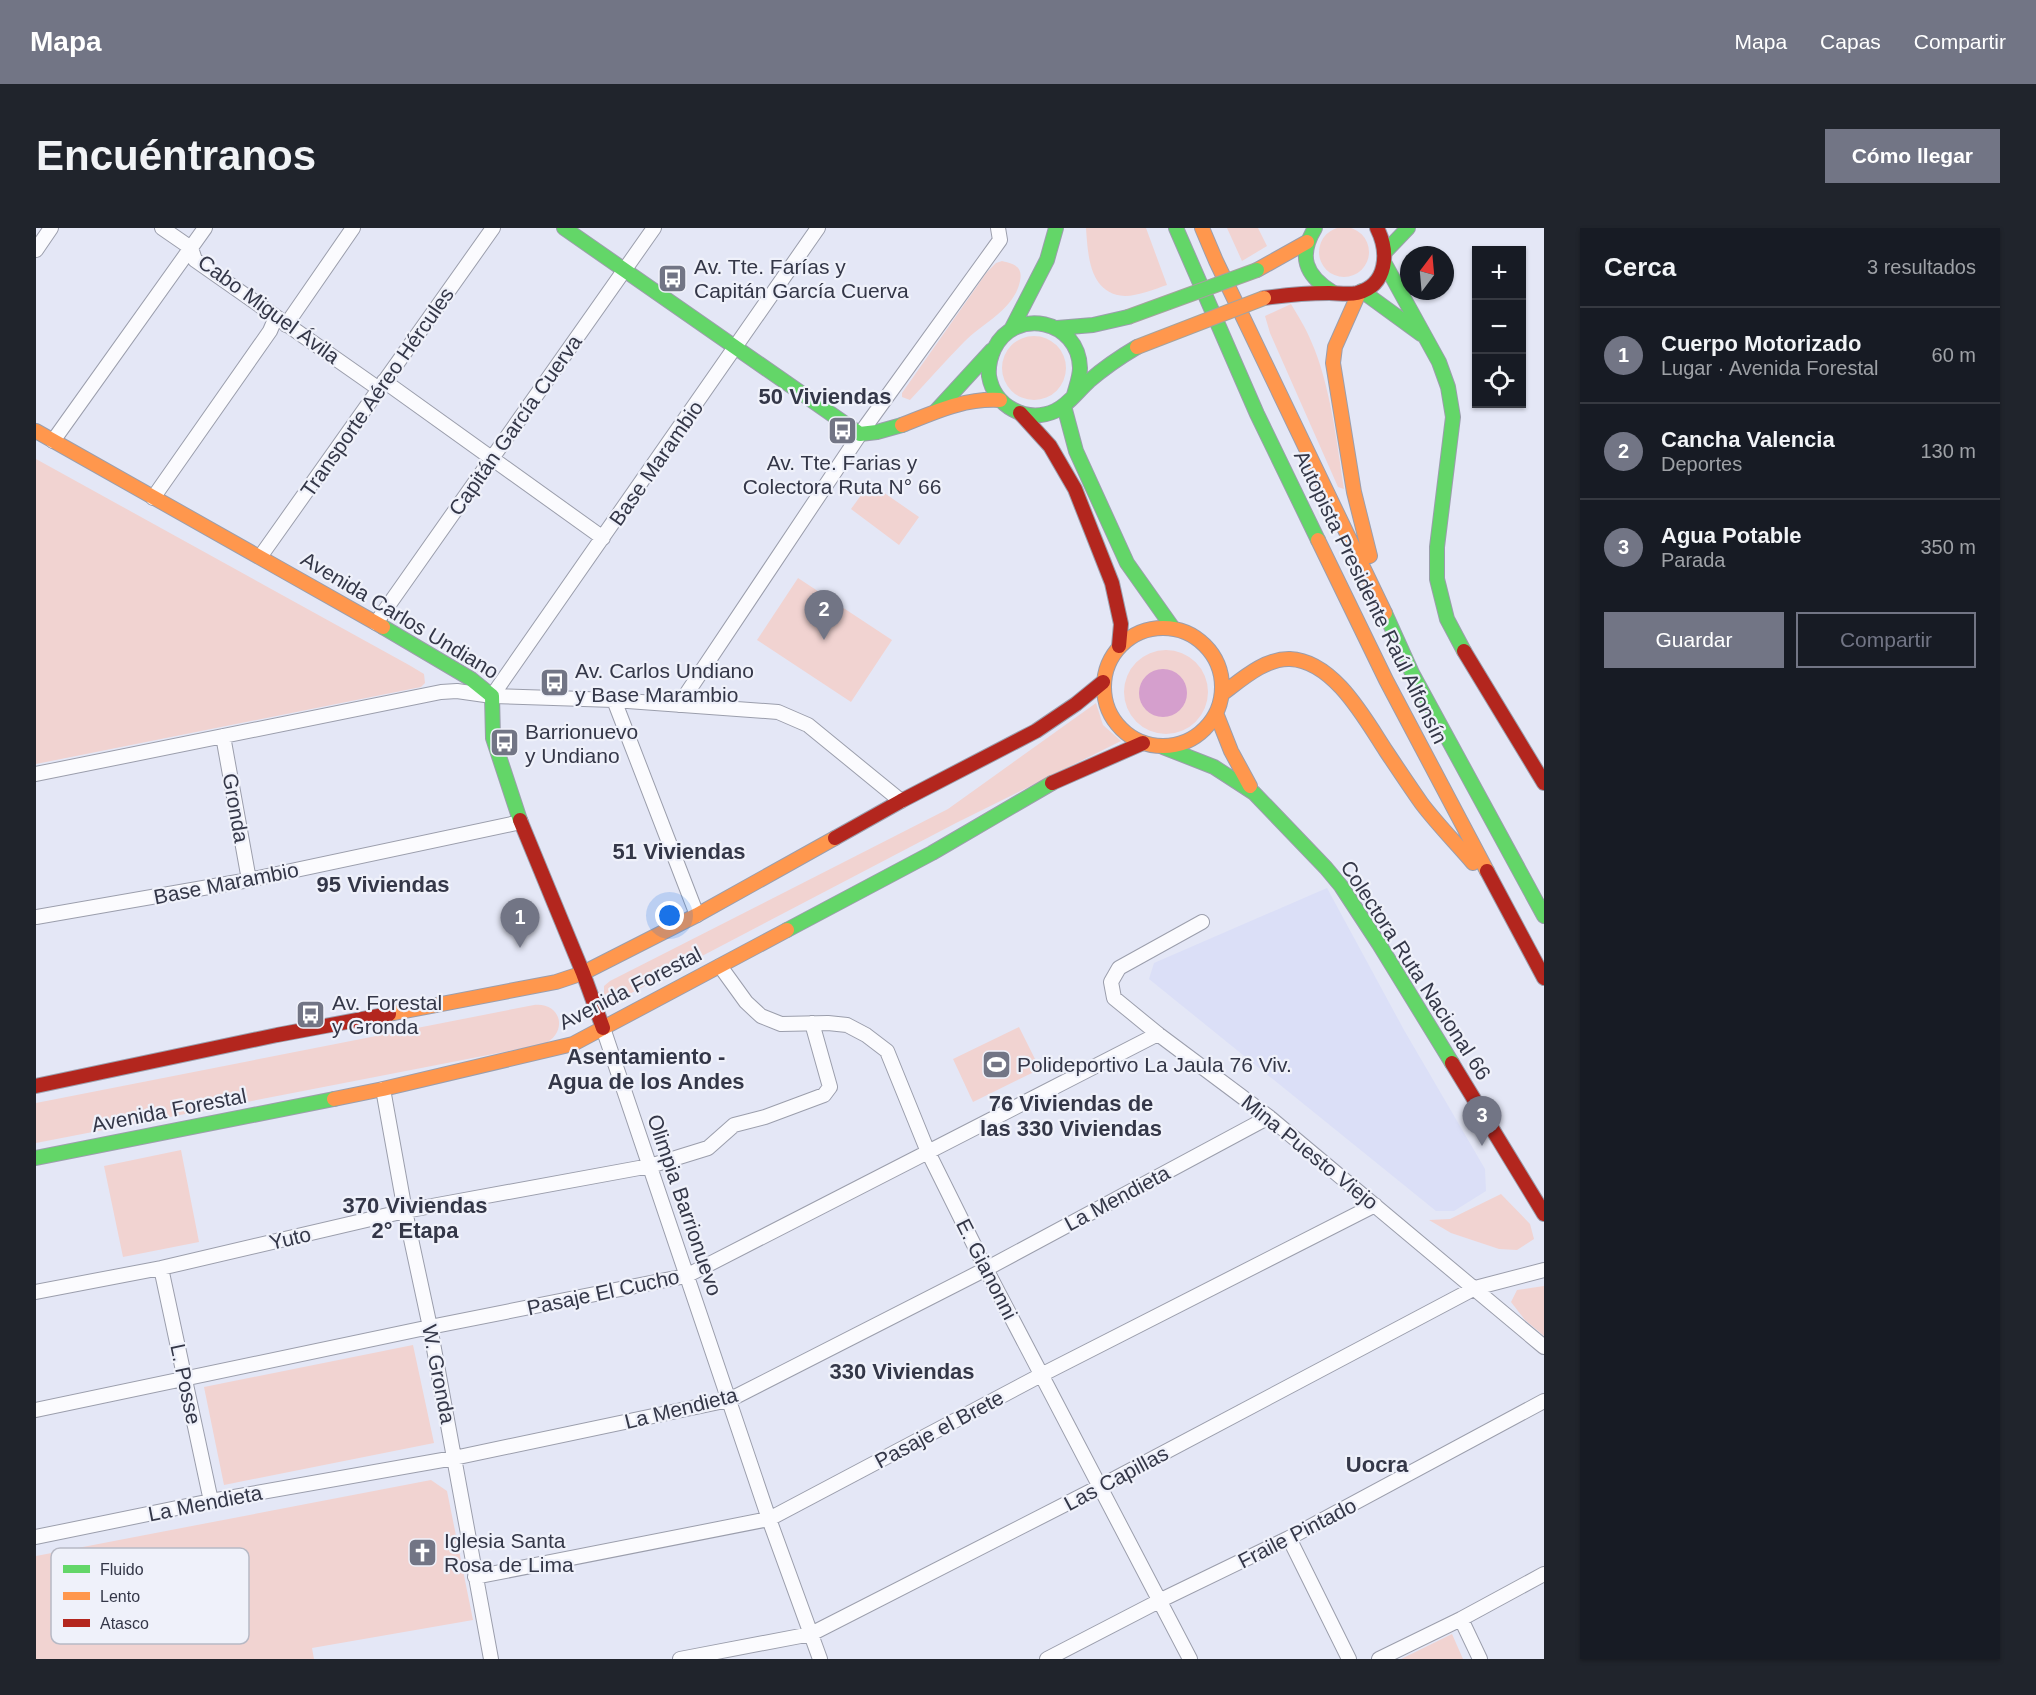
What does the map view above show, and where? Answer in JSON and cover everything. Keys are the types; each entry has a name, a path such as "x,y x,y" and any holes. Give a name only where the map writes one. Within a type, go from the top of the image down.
{"main road":[{"path":"564,228 860,434 876,434 972,400 990,398 1000,400 1020,413 1050,446 1075,489 1112,583 1121,624 1119,646"},
{"path":"936,411 992,350 998,340 1012,328 1047,260 1056,228"},
{"name":"Autopista Presidente Raúl Alfonsín","path":"1176,228 1257,414 1360,626 1544,978"},
{"name":"Autopista Presidente Raúl Alfonsín","path":"1202,228 1221,272 1382,605 1412,673 1544,916"},
{"path":"1315,228 1305,250 1306,263 1311,276 1320,286 1345,295 1360,292 1371,286 1380,276 1386,257 1408,228"},
{"path":"1377,228 1383,238 1386,257 1439,362 1448,387 1453,417 1437,547 1437,579 1447,619 1467,657 1544,783"},
{"path":"1057,328 1093,325 1128,317 1257,270 1307,242"},
{"path":"1020,413 1035,416 1050,413 1064,406 1113,361 1137,347 1264,298 1298,293 1332,292"},
{"path":"1360,292 1342,329 1332,363 1354,492 1382,605"},
{"path":"1360,292 1425,337"},
{"path":"1012,328 1027,323 1042,323 1057,328 1069,338 1078,351 1082,366 1080,381 1074,395"},
{"path":"992,350 988,365 989,381 1000,400"},
{"path":"1064,406 1076,452 1127,563 1173,628"},
{"name":"Avenida Carlos Undiano","path":"36,430 376,623 471,679 492,696"},
{"path":"1163,747 1182,743 1200,734 1213,720 1222,694 1223,682 1218,663 1207,646 1191,634 1173,628 1153,628 1134,634 1119,646 1108,663 1103,682 1105,701 1113,719 1126,734 1143,743 1163,747 1214,767 1254,793"},
{"path":"1222,694 1270,663 1289,659 1309,662 1354,701 1437,823 1499,891"},
{"name":"Avenida Forestal","path":"36,1086 277,1035 556,982 583,973 697,915 902,801 1036,731 1076,704 1103,682"},
{"name":"Olimpia Barrionuevo","path":"492,696 493,738 521,822 603,1028"},
{"path":"1216,713 1223,737 1254,793"},
{"name":"Avenida Forestal","path":"36,1158 383,1089 573,1044 932,853 1063,777 1143,743"},
{"name":"Colectora Ruta Nacional 66","path":"1254,793 1326,868 1351,901 1544,1214"}],"street":[{"path":"36,250 51,228"},
{"name":"Cabo Miguel Ávila","path":"162,228 191,248 195,260 281,321 382,385 603,538"},
{"path":"53,441 206,228"},
{"path":"153,498 270,332 353,228"},
{"name":"Transporte Aéreo Hércules","path":"260,556 493,228"},
{"name":"Capitán García Cuerva","path":"376,623 654,228"},
{"name":"Base Marambio","path":"492,696 735,349 816,229"},
{"path":"679,705 860,434 999,234"},
{"path":"36,774 441,692 457,691 492,696"},
{"name":"Avenida Carlos Undiano","path":"492,696 614,700 778,712 808,725 902,801"},
{"path":"614,700 697,915"},
{"name":"Gronda","path":"223,736 249,879"},
{"name":"Base Marambio","path":"36,917 249,879 521,822"},
{"name":"Mina Puesto Viejo","path":"1202,922 1119,968 1111,982 1114,998 1269,1117 1544,1347"},
{"name":"E. Gianonni","path":"720,966 746,1002 761,1016 781,1024 847,1025 867,1035 887,1051 928,1152 986,1269 1043,1374 1190,1659"},
{"name":"Yuto","path":"36,1292 161,1268 405,1211 650,1166 708,1148 734,1125 765,1117 824,1095 830,1087 812,1023"},
{"name":"Olimpia Barrionuevo","path":"603,1028 769,1519 820,1659"},
{"name":"Pasaje El Cucho","path":"36,1410 686,1276 1158,1034"},
{"name":"W. Gronda","path":"383,1089 491,1659"},
{"name":"La Mendieta","path":"36,1537 211,1502 454,1458 729,1400 986,1269 1269,1117"},
{"name":"Pasaje el Brete","path":"475,1577 769,1519 1043,1374 1375,1205"},
{"name":"L. Posse","path":"161,1268 211,1502"},
{"name":"Las Capillas","path":"680,1659 811,1634 1101,1486 1475,1288 1544,1270"},
{"name":"Fraile Pintado","path":"1047,1659 1161,1600 1289,1539 1544,1401"},
{"path":"1289,1539 1349,1659"},
{"path":"1379,1659 1461,1619 1544,1574"},
{"path":"1461,1619 1480,1659"}],"shaded area":[{"path":"1344,227 1353,229 1364,238 1369,252 1367,261 1358,272 1344,277 1335,275 1324,266 1319,252 1321,243 1330,232"},
{"path":"1086,228 1146,228 1167,285 1130,296 1113,294 1104,288 1097,281 1090,261"},
{"path":"1227,228 1258,228 1267,246 1242,261"},
{"path":"1002,261 1014,265 1019,269 1021,276 1017,291 1011,300 971,335 910,400 902,397 902,393 987,272 996,263"},
{"path":"1291,304 1309,336 1323,375 1344,489 1338,487 1270,333 1265,316"},
{"path":"1034,336 1057,345 1066,368 1057,391 1034,400 1011,391 1002,368 1011,345"},
{"path":"36,459 409,665 424,674 425,683 421,687 36,764"},
{"path":"870,483 919,517 899,545 851,509"},
{"path":"798,578 892,640 851,702 757,640"},
{"path":"1158,650 1174,650 1190,657 1201,668 1208,684 1205,708 1196,722 1174,734 1158,734 1142,727 1131,716 1124,700 1124,684 1131,668 1142,657"},
{"path":"1163,669 1180,676 1187,693 1180,710 1163,717 1146,710 1139,693 1146,676"},
{"path":"1096,703 1103,725 1121,741 956,823 618,1000 610,1000 604,994 604,986 610,981 948,809"},
{"path":"1327,888 1404,1030 1485,1169 1486,1191 1454,1211 1436,1211 1149,979 1154,963"},
{"path":"534,1005 550,1008 556,1013 558,1019 557,1032 544,1044 36,1143 36,1103"},
{"name":"Polideportivo La Jaula 76 Viv.","path":"1019,1027 1040,1069 973,1102 953,1059"},
{"path":"181,1150 199,1242 123,1257 104,1166"},
{"path":"1501,1194 1530,1224 1534,1239 1517,1250 1499,1249 1451,1233 1429,1220 1450,1219"},
{"path":"1544,1286 1544,1336 1525,1320 1511,1302 1517,1290"},
{"path":"413,1345 434,1443 224,1485 204,1387"},
{"path":"431,1480 447,1491 473,1620 312,1648 314,1659 36,1659 36,1556 51,1553 51,1644 249,1644 249,1548 78,1548"},
{"path":"1452,1634 1463,1659 1401,1659"}],"traffic: fast":[{"path":"564,228 860,434 902,425"},
{"path":"1012,328 1047,260 1056,228"},
{"path":"1176,228 1257,414 1318,540"},
{"path":"1315,228 1307,247 1307,264 1316,279 1332,292"},
{"path":"1386,251 1408,228"},
{"path":"1385,264 1439,362 1448,387 1453,417 1437,547 1437,579 1447,619 1464,651"},
{"path":"1128,317 1257,270"},
{"path":"1362,291 1421,334"},
{"path":"1057,328 1093,325 1128,317"},
{"path":"1074,395 1080,371 1077,352 1069,339 1058,330 1044,324 1030,323 1016,327 1004,336 994,349 989,376 997,396 1013,410 1033,415 1060,408 1100,372 1137,347"},
{"path":"936,411 992,350"},
{"path":"1064,406 1076,451 1127,563 1173,628"},
{"path":"1385,613 1412,673 1544,916"},
{"path":"383,627 471,679 492,696 493,738 520,820"},
{"path":"1163,747 1214,767 1254,793 1326,868 1341,886 1379,944 1452,1063"},
{"path":"787,930 932,853 1052,783"},
{"path":"36,1158 334,1099"}],"traffic: slow":[{"path":"1202,228 1385,613"},
{"path":"1257,270 1307,242"},
{"path":"1359,293 1335,347 1333,363 1354,492 1370,556"},
{"path":"1137,347 1264,298"},
{"path":"902,425 962,404 1000,400"},
{"path":"36,431 383,627"},
{"path":"1318,540 1386,680 1487,871"},
{"path":"1163,628 1186,632 1205,645 1218,664 1222,687 1218,710 1205,729 1186,742 1163,746 1140,742 1121,729 1108,710 1104,687 1108,664 1121,645 1140,632 1163,628"},
{"path":"1222,694 1254,671 1272,662 1290,659 1306,662 1321,670 1347,694 1422,804 1473,863"},
{"path":"1216,713 1231,751 1250,786"},
{"path":"389,1014 556,982 583,973 697,915 835,838"},
{"path":"334,1099 573,1044 787,930"}],"traffic: jam":[{"path":"1264,298 1313,293 1354,294 1367,289 1375,283 1383,266 1383,247 1377,228"},
{"path":"1020,413 1050,446 1075,489 1112,583 1121,624 1119,646"},
{"path":"1464,651 1544,783"},
{"path":"835,838 1036,731 1076,704 1103,682"},
{"path":"1052,783 1143,743"},
{"path":"520,820 583,973 603,1028"},
{"path":"1487,871 1544,978"},
{"path":"36,1086 277,1035 389,1014"},
{"path":"1452,1063 1544,1214"}],"place":[{"name":"Av. Tte. Farías y Capitán García Cuerva","path":"673,278"},
{"name":"Av. Tte. Farias y Colectora Ruta N° 66","path":"842,431"},
{"name":"Cancha Valencia","path":"824,640"},
{"name":"Av. Carlos Undiano y Base Marambio","path":"554,682"},
{"name":"Barrionuevo y Undiano","path":"504,743"},
{"name":"Cuerpo Motorizado","path":"520,948"},
{"name":"Av. Forestal y Gronda","path":"311,1014"},
{"name":"Polideportivo La Jaula 76 Viv.","path":"996,1064"},
{"name":"Agua Potable","path":"1482,1146"},
{"name":"Iglesia Santa Rosa de Lima","path":"423,1552"}],"district":[{"name":"50 Viviendas","path":"825,396"},
{"name":"51 Viviendas","path":"679,851"},
{"name":"95 Viviendas","path":"383,884"},
{"name":"Asentamiento - Agua de los Andes","path":"646,1068"},
{"name":"76 Viviendas de las 330 Viviendas","path":"1071,1116"},
{"name":"370 Viviendas 2° Etapa","path":"415,1218"},
{"name":"330 Viviendas","path":"902,1371"},
{"name":"Uocra","path":"1377,1464"}]}
